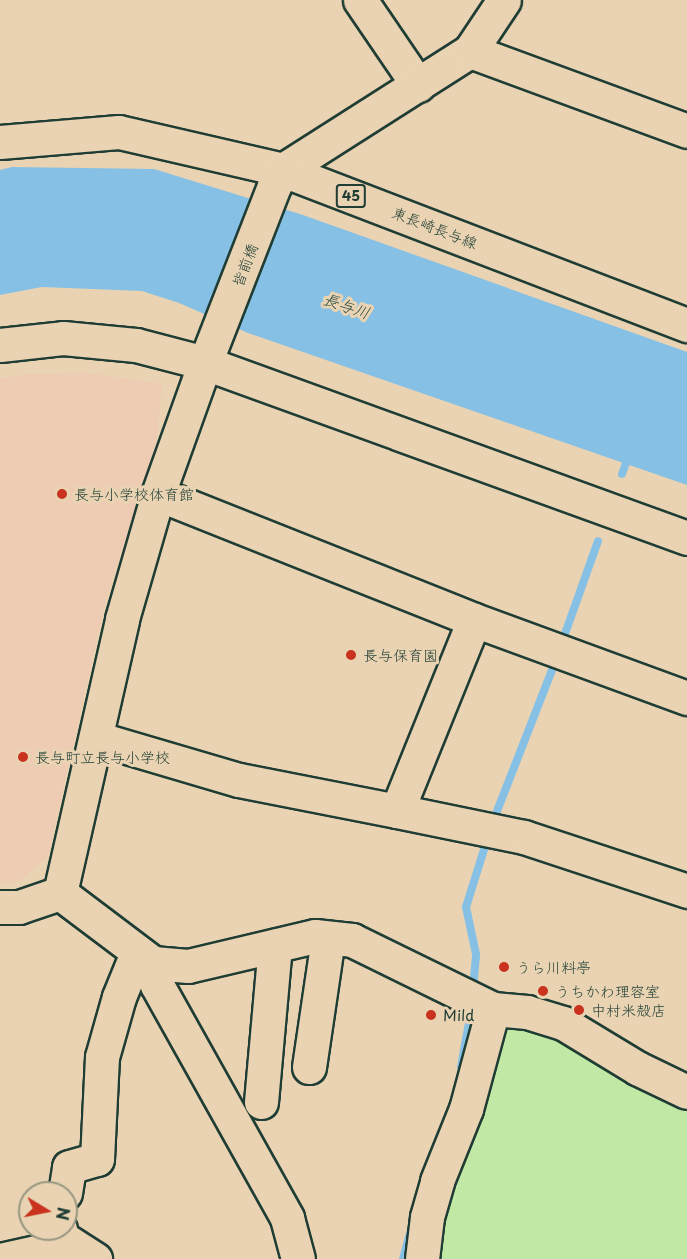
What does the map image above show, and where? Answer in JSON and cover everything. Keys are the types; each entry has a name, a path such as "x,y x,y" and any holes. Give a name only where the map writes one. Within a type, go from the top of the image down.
{"street":[{"path":"360,0 418,85"},
{"path":"279,178 470,51 504,0"},
{"path":"470,51 687,131"},
{"name":"東長崎長与線","path":"0,141 119,132 279,178 687,326"},
{"name":"皆前橋","path":"60,893 122,619 159,494 209,353 279,178"},
{"path":"0,345 63,338 209,353 687,538"},
{"path":"159,494 474,620 687,698"},
{"path":"397,811 474,620"},
{"path":"96,738 239,780 524,837 687,891"},
{"path":"0,907 19,907 60,893 145,958 188,966 315,936 352,940 478,1002 527,1012 563,1023 637,1068 687,1092"},
{"path":"309,1067 328,938"},
{"path":"261,1102 275,946"},
{"path":"67,1181 69,1167 97,1159 102,1057 119,998 145,958"},
{"path":"145,958 157,985 287,1218 298,1259"},
{"path":"422,1259 427,1217 437,1181 466,1109 478,1002"},
{"path":"4,1259 50,1249 54,1241"},
{"path":"70,1241 95,1259"}],"shaded area":[{"path":"88,373 162,384 156,446 106,599 48,856 19,881 0,881 0,379 26,374"}],"green space":[{"path":"500,1023 551,1032 687,1105 687,1259 437,1259 443,1219 456,1178 486,1104"}],"water":[{"name":"長与川","path":"12,167 154,169 303,215 687,352 687,485 248,333 179,303 142,291 42,287 0,295 0,170"}],"waterway":[{"path":"622,474 629,455"},
{"path":"561,645 598,541"},
{"path":"492,824 557,657"},
{"path":"473,990 476,954 466,907 488,837"},
{"path":"461,1067 472,1006"},
{"path":"403,1259 410,1233"}],"place":[{"name":"長与小学校体育館","path":"62,494"},
{"name":"長与保育園","path":"351,655"},
{"name":"長与町立長与小学校","path":"23,757"},
{"name":"うら川料亭","path":"504,967"},
{"name":"うちかわ理容室","path":"543,991"},
{"name":"中村米殻店","path":"579,1010"},
{"name":"Mild","path":"431,1015"}]}
